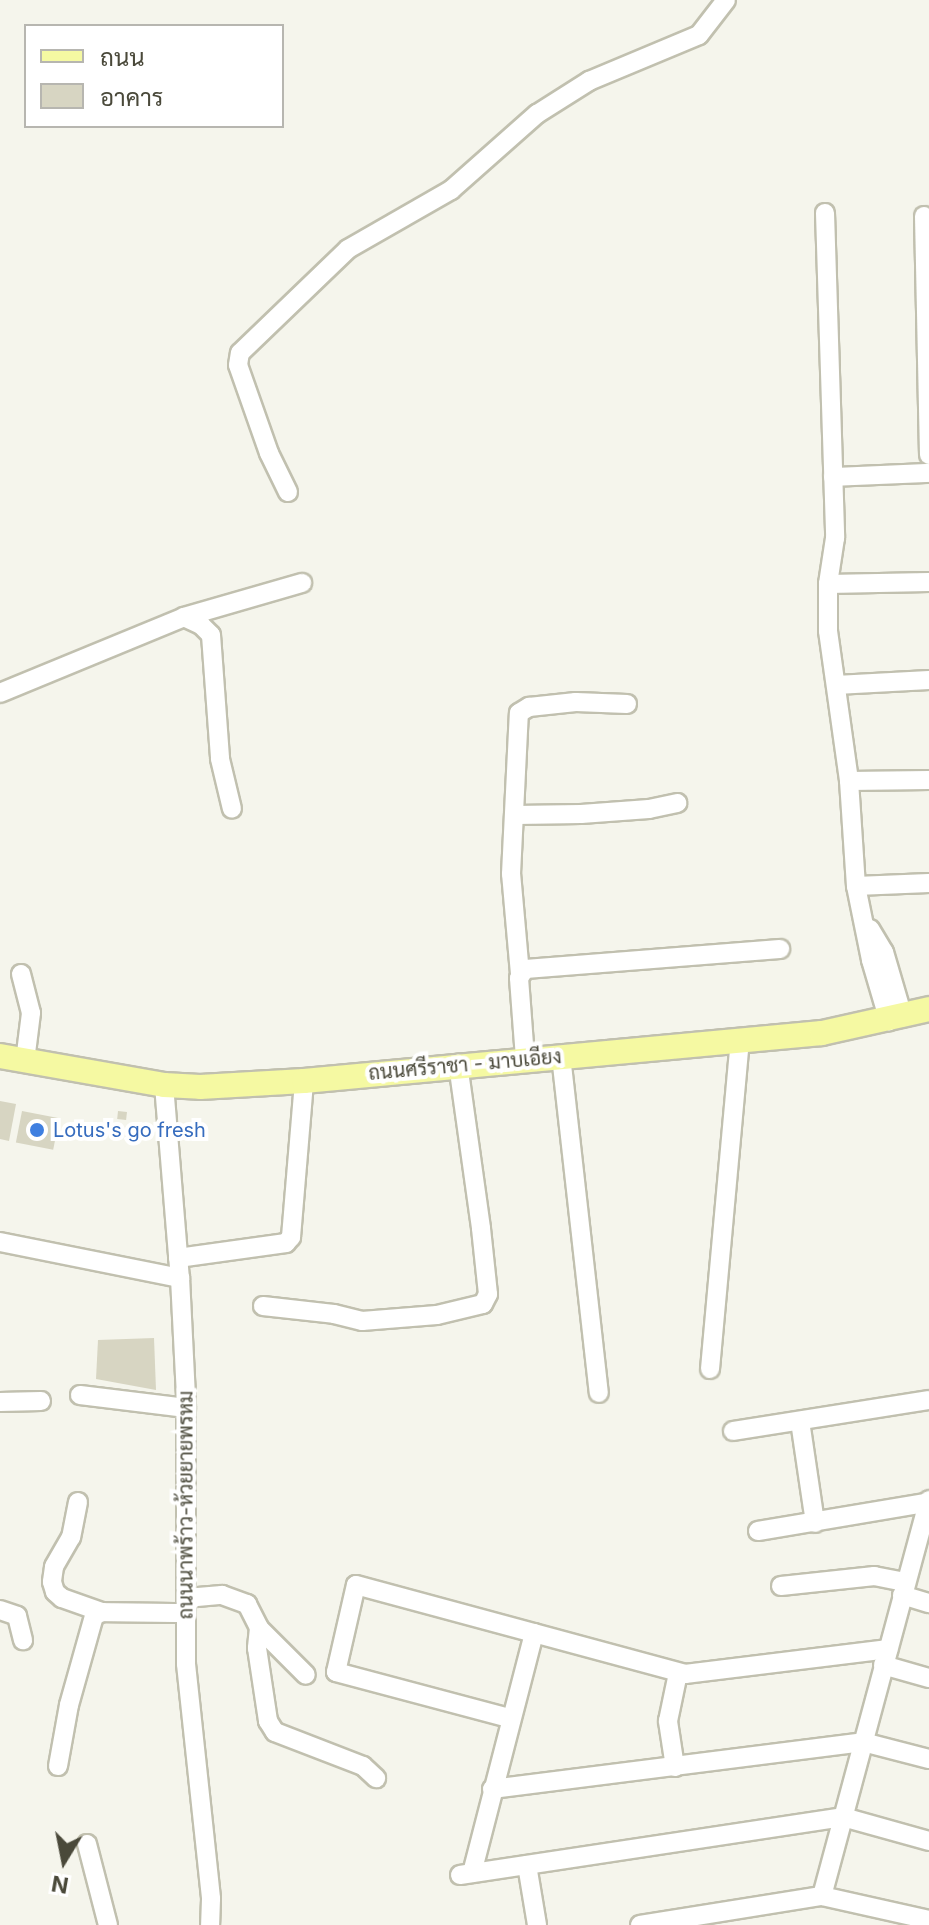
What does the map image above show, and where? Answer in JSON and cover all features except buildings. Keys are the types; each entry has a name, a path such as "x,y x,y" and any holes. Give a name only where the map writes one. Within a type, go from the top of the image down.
{"main road":[{"name":"ถนนศรีราชา - มาบเอียง","path":"0,1056 164,1085 304,1081 458,1064 822,1033 896,1019 929,1009"}],"street":[{"path":"288,492 265,442 238,365 240,353 348,249 451,190 537,114 589,81 699,35 726,0"},
{"path":"825,213 835,538 828,584 828,631 849,781 856,886 865,920 884,952 896,1019"},
{"path":"924,216 929,455"},
{"path":"833,477 929,473"},
{"path":"828,584 929,582"},
{"path":"0,693 184,617 302,583"},
{"path":"184,617 201,625 211,635 220,759 232,809"},
{"path":"836,685 929,680"},
{"path":"525,1058 511,874 516,815 516,728 521,711 576,702 627,704"},
{"path":"849,781 929,780"},
{"path":"516,815 608,812 677,803"},
{"path":"856,886 929,883"},
{"path":"520,974 525,969 780,949"},
{"path":"21,974 31,1013 25,1061"},
{"path":"710,1369 740,1040"},
{"path":"561,1056 599,1393"},
{"path":"263,1306 334,1314 362,1321 437,1315 483,1304 488,1294 484,1254 458,1064"},
{"path":"178,1258 286,1243 291,1237 304,1081"},
{"name":"ถนนนาพร้าว-ห้วยยายพรหม","path":"164,1085 180,1278 186,1408 186,1664 211,1899 210,1925"},
{"path":"0,1242 180,1278"},
{"path":"80,1395 186,1408"},
{"path":"733,1431 929,1400"},
{"path":"0,1402 41,1401"},
{"path":"800,1421 815,1523"},
{"path":"78,1502 71,1537 54,1567 52,1582 55,1592 62,1598 102,1612 186,1606 235,1597 247,1604 259,1628 306,1675"},
{"path":"758,1531 928,1502 822,1896"},
{"path":"781,1586 874,1576 904,1588 929,1603"},
{"path":"509,1718 336,1672 356,1585 678,1673 885,1657 929,1678"},
{"path":"0,1610 17,1616 23,1640"},
{"path":"58,1766 90,1623 102,1612"},
{"path":"259,1628 257,1648 268,1721 275,1732 363,1766 376,1778"},
{"path":"534,1633 466,1874 843,1817 929,1841"},
{"path":"675,1767 668,1721 678,1673"},
{"path":"492,1789 863,1742 929,1759"},
{"path":"87,1844 108,1925"},
{"path":"527,1865 537,1925"},
{"path":"640,1925 822,1896 929,1920"}],"place":[{"name":"Lotus's go fresh","path":"37,1130"}]}
